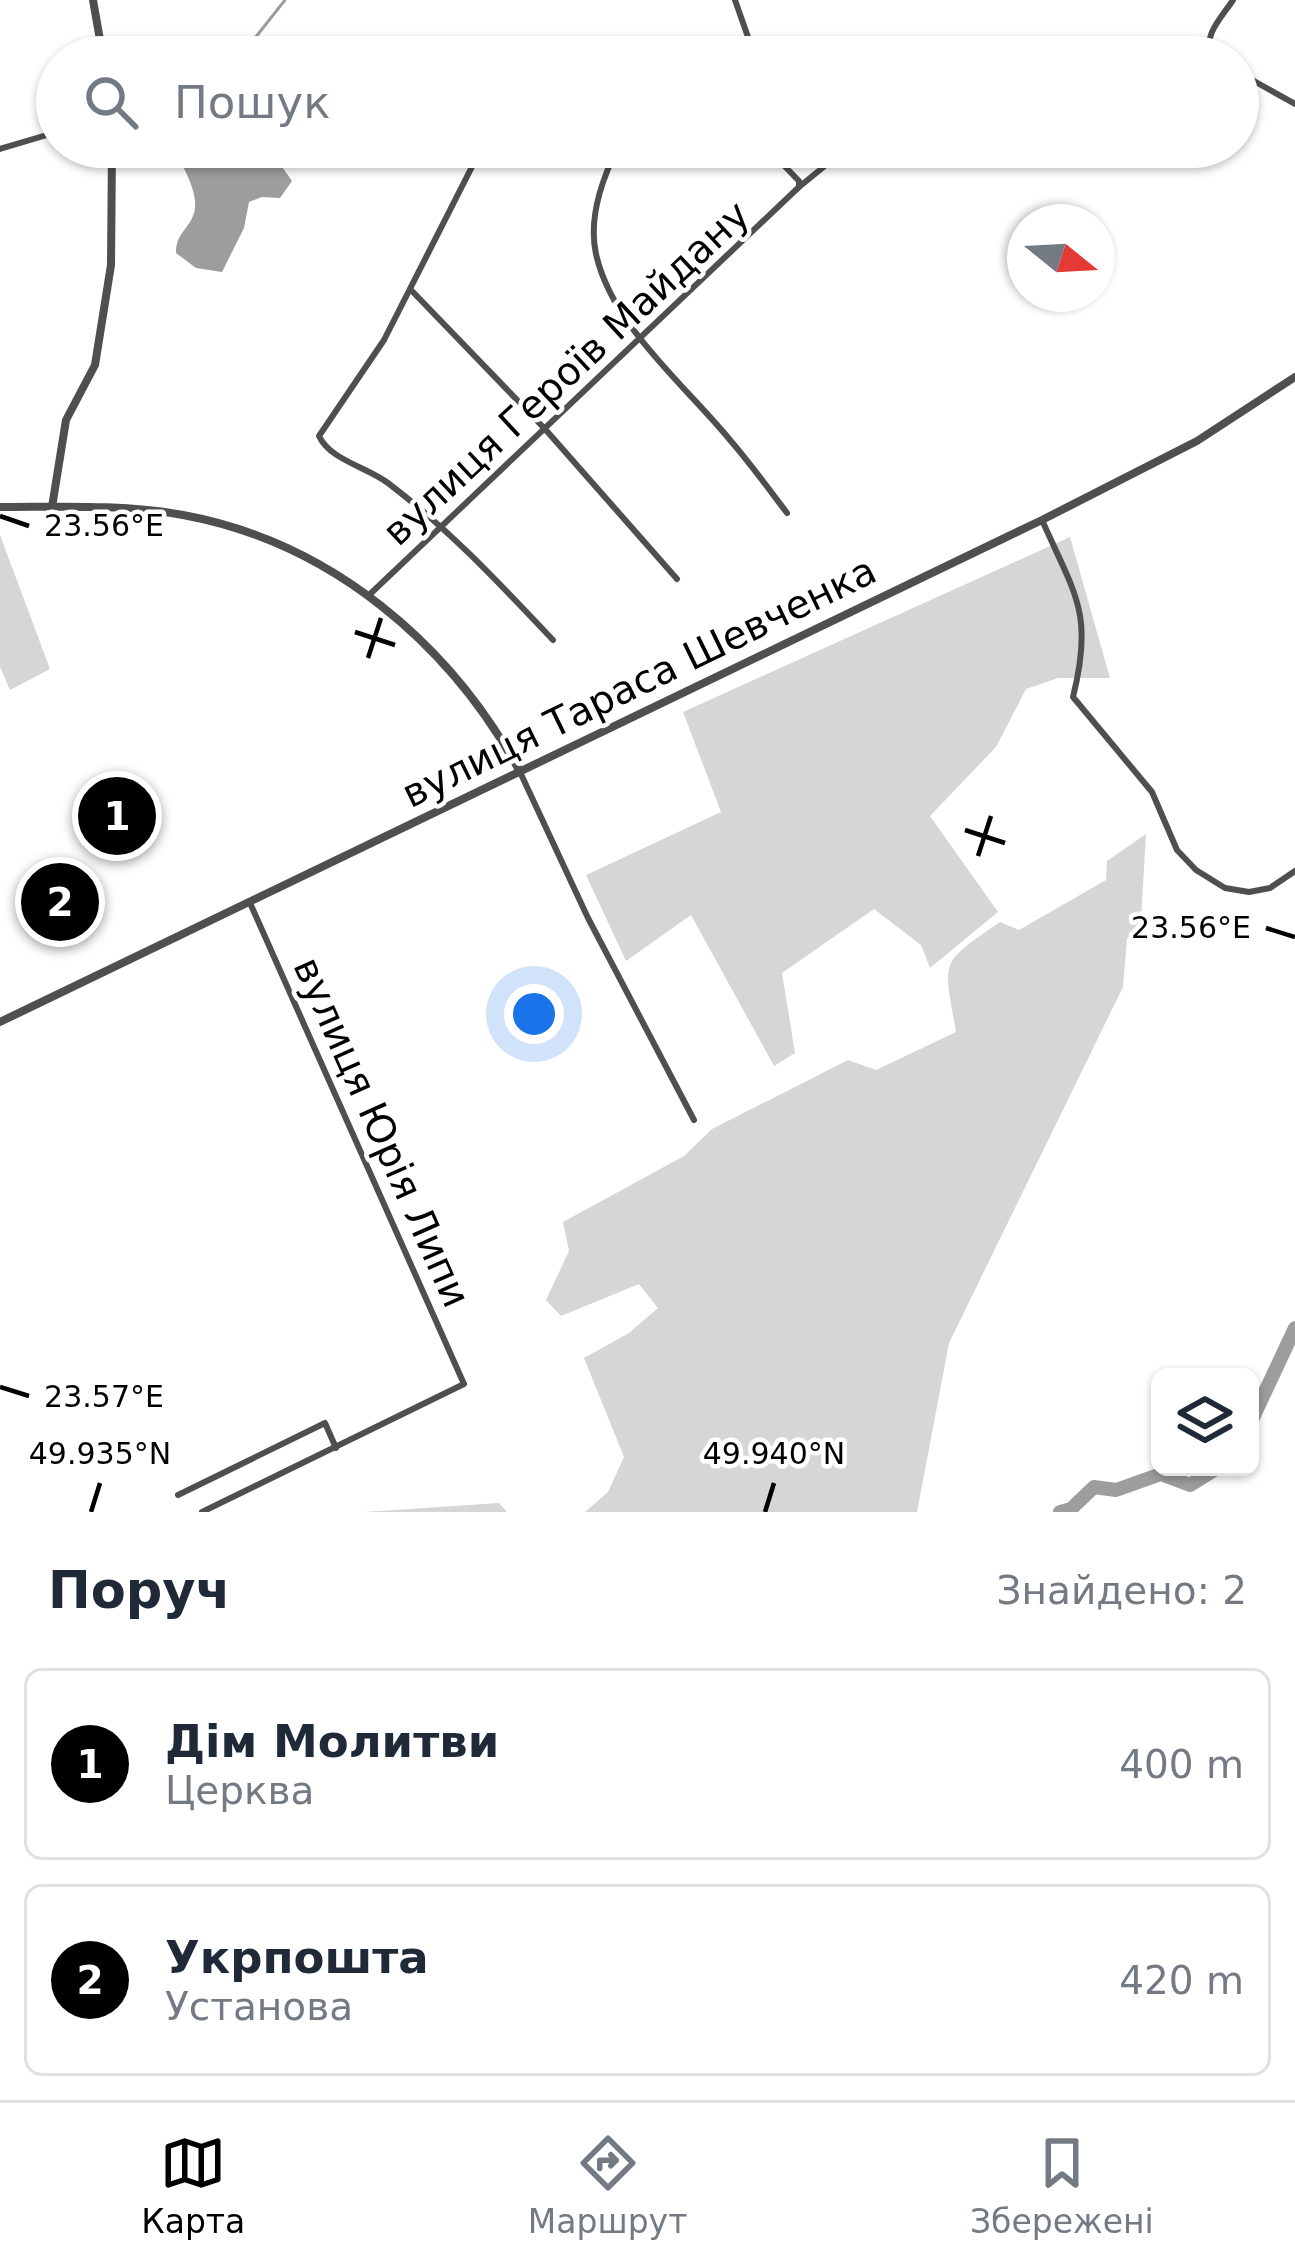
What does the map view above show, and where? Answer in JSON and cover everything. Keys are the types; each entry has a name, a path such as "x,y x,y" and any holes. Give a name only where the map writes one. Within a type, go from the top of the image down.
{"street":[{"path":"93,0 99,36"},
{"path":"735,0 748,36"},
{"path":"1209,36 1233,0"},
{"path":"1259,84 1295,104"},
{"path":"0,149 36,138"},
{"path":"52,506 66,420 95,365 111,265 112,168"},
{"path":"472,168 412,291 319,436 330,450 378,475 443,525 553,640"},
{"path":"608,168 596,209 596,252 611,294 655,358 729,439 787,513"},
{"path":"786,168 799,187"},
{"name":"вулиця Героїв Майдану","path":"368,596 822,168"},
{"path":"412,291 677,580"},
{"name":"вулиця Тараса Шевченка","path":"0,1022 1042,520 1197,441 1295,377"},
{"path":"0,507 159,512 232,526 297,553 405,623 496,728 694,1120"},
{"path":"1042,520 1084,623 1084,654 1073,698 1152,792 1177,850 1196,870 1225,888 1249,892 1270,888 1295,871"},
{"name":"вулиця Юрія Липи","path":"250,903 464,1384 336,1448"},
{"path":"178,1495 325,1423 336,1448 202,1512"}],"shaded area":[{"path":"184,168 283,168 292,181 280,198 249,202 244,228 222,272 196,268 176,253 195,208"},
{"path":"0,535 50,669 10,690 0,667"},
{"path":"1070,537 1110,678 1058,678 1026,689 996,747 930,816 998,912 930,968 921,945 874,909 782,973 795,1053 774,1066 691,915 626,961 586,875 721,812 683,712"},
{"path":"1146,834 1141,919 1127,939 1123,987 949,1343 917,1512 585,1512 608,1492 624,1457 584,1358 629,1333 658,1308 639,1284 561,1316 546,1300 569,1251 563,1222 684,1156 712,1129 848,1060 876,1070 956,1032 948,977 955,957 1000,922 1019,930 1106,880 1107,861"},
{"path":"499,1503 507,1512 364,1512"}],"waterway":[{"path":"257,36 285,0"},
{"path":"1259,1405 1295,1328"},
{"path":"1060,1512 1071,1509 1094,1487 1116,1490 1155,1476"},
{"path":"1166,1476 1190,1485 1204,1476"}],"place":[{"name":"Дім Молитви","path":"117,816"},
{"name":"Укрпошта","path":"60,902"}]}
